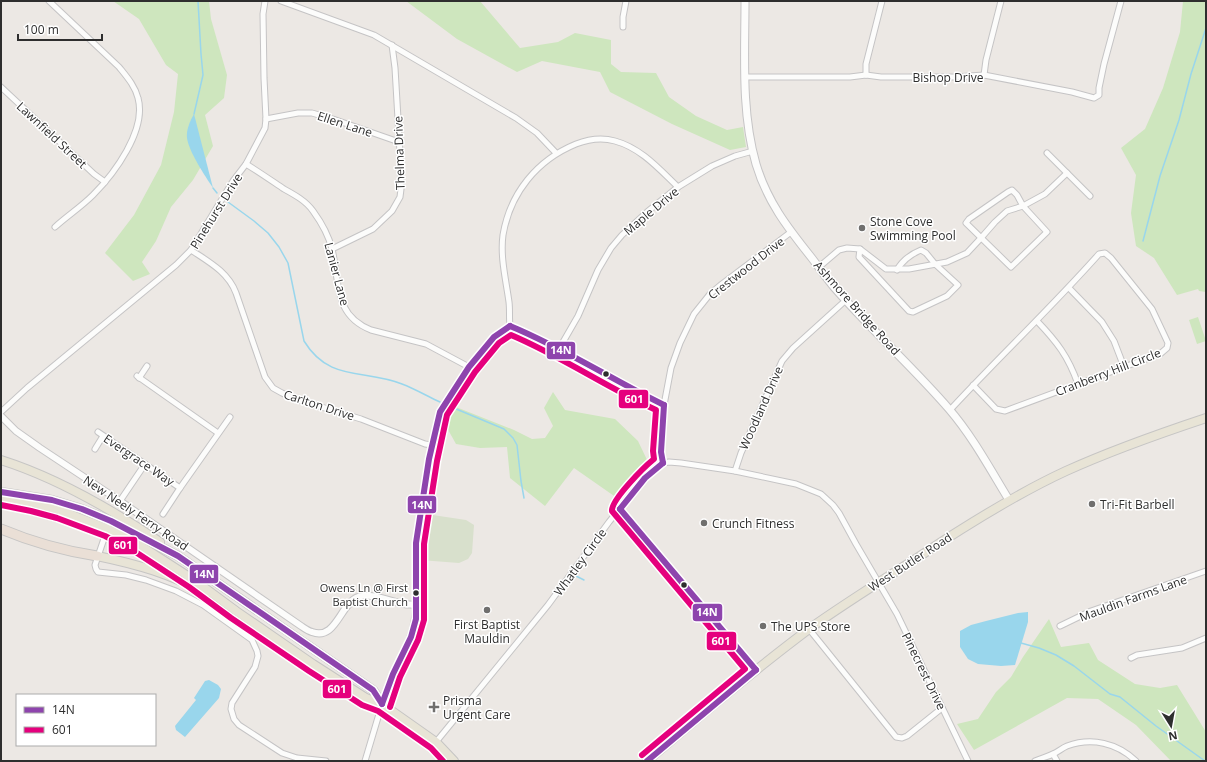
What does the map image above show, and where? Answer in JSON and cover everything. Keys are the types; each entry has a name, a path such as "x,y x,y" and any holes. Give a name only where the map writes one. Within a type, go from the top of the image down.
{"highway":[{"path":"1,529 38,543 77,553 97,556"}],"main road":[{"name":"Ashmore Bridge Road","path":"745,1 746,104 753,151 761,179 778,215 846,300 950,410 981,452 1009,500"},
{"name":"West Butler Road","path":"646,761 756,670 809,629 907,563 1009,500 1066,472 1121,448 1206,418"},
{"path":"1,460 78,492 142,530 373,690 382,704"},
{"path":"1,492 52,500 82,508 111,521 178,556"},
{"path":"1,497 32,502 59,510 108,529 138,544 194,580 313,664 360,694 382,704 436,742 454,761"},
{"path":"97,556 149,568 178,579 236,611"}],"street":[{"path":"49,1 119,67 132,84 138,99 140,113 136,128 116,167 105,182 92,196 55,227"},
{"name":"Pinehurst Drive","path":"1,412 27,388 165,274 191,250 246,164 263,132 266,119 262,14 265,1"},
{"path":"281,1 374,35 516,118 537,133 556,153"},
{"path":"623,27 623,16 626,1"},
{"path":"866,75 866,64 882,1"},
{"path":"984,75 986,60 1001,1"},
{"name":"Bishop Drive","path":"745,77 850,77 866,75 880,77 947,77 984,75 1072,92 1094,98 1097,97 1099,92 1120,1"},
{"name":"Thelma Drive","path":"332,249 373,229 386,218 400,197 399,142 395,68 392,45"},
{"name":"Lawnfield Street","path":"1,86 94,174 105,182"},
{"name":"Ellen Lane","path":"266,119 298,113 312,113 399,142"},
{"path":"510,326 502,253 505,226 512,206 522,187 533,173 556,153 592,139 614,140 641,154 678,187"},
{"name":"Maple Drive","path":"559,348 578,316 598,270 611,248 635,222 678,187 712,166 735,156 753,151"},
{"path":"1047,153 1090,196"},
{"name":"Lanier Lane","path":"246,164 308,206 319,219 332,249 342,302 346,312 352,319 371,330 426,344 468,367"},
{"path":"819,267 839,250 847,248 860,249 886,268 897,270 947,262 967,253 1007,211 1023,206 1045,194 1067,173"},
{"path":"1012,190 1017,194 1023,206 1047,232 1011,267 966,223 969,219 1012,190"},
{"name":"Crestwood Drive","path":"663,464 661,452 664,405 674,356 689,323 700,306 722,284 791,232"},
{"path":"860,249 859,257 909,311 913,312 947,296 958,285 935,264 926,253 921,250 915,252 900,264 897,270"},
{"name":"Carlton Drive","path":"191,250 218,268 232,284 268,384 296,399 361,419 424,444 432,445"},
{"name":"Cranberry Hill Circle","path":"950,410 973,385 1069,288 1099,254 1105,253 1111,258 1152,309 1168,343 1168,348 1160,354 1005,411 996,409 973,385"},
{"path":"1069,288 1102,322 1114,340 1124,366"},
{"name":"Woodland Drive","path":"735,471 741,453 782,361 793,348 846,300"},
{"path":"1037,321 1057,342 1065,355 1078,384"},
{"path":"510,326 527,332 559,348 642,396 664,405"},
{"path":"365,761 382,704 393,674 413,633 416,619 416,544 432,445 440,412 468,367 494,337 510,326"},
{"path":"148,366 138,377 218,433"},
{"name":"New Neely Ferry Road","path":"1,416 16,430 40,448 312,633 327,632 334,626 350,602 360,596 368,596 405,604 416,604"},
{"path":"164,514 180,488 230,417"},
{"name":"Evergrace Way","path":"95,449 101,434 180,488"},
{"path":"663,464 669,462 681,463 735,471 796,484 814,491 826,498 839,513 879,583"},
{"path":"120,501 145,464"},
{"name":"Whatley Circle","path":"436,742 539,616 609,522 646,478 663,464"},
{"path":"620,509 756,670"},
{"path":"111,521 97,556 95,565 98,572 136,577 176,591 203,605 248,637 254,644 257,651 257,662 232,703 232,714 234,719 239,725 282,753 297,758 326,761"},
{"name":"Mauldin Farms Lane","path":"1060,626 1098,609 1206,572"},
{"name":"Pinecrest Drive","path":"879,583 897,614 968,761"},
{"path":"809,629 896,737 902,738 907,736 942,708"},
{"path":"1131,658 1182,648 1206,638"},
{"path":"1035,761 1075,743 1095,742 1106,743 1117,747 1136,761"},
{"path":"1053,754 1057,761"}],"green space":[{"path":"113,1 209,1 211,19 227,75 224,98 205,115 213,146 193,180 171,207 156,241 142,262 150,274 133,281 105,253 134,215 161,165 174,112 178,74 166,65 139,19"},
{"path":"406,1 480,1 520,48 558,42 575,33 611,40 611,64 621,72 656,73 669,97 696,116 727,130 743,127 746,147 730,150 672,124 610,92 600,72 542,61 517,72 457,39"},
{"path":"1183,1 1206,1 1206,292 1199,291 1198,289 1177,295 1154,258 1136,246 1131,213 1136,175 1121,148 1145,129 1163,88 1180,32"},
{"path":"1198,317 1206,341 1197,344 1189,320"},
{"path":"553,392 565,410 615,419 638,441 649,464 617,498 574,468 545,506 510,478 507,447 480,448 456,444 446,426 456,407 514,430 532,439 545,438 553,426 544,408"},
{"path":"426,514 466,520 474,525 472,553 468,559 459,563 420,560 420,541"},
{"path":"1049,619 1061,647 1089,643 1098,660 1135,684 1160,688 1177,685 1206,732 1206,761 1171,761 1136,725 1098,699 1067,698 974,750 957,724 978,719 996,692 1011,677"}],"water":[{"path":"194,114 213,188 188,144 187,132"},
{"path":"1028,612 1028,622 1015,665 1001,666 978,664 968,659 960,647 960,631 971,625 1018,613"},
{"path":"209,680 218,685 221,689 219,698 185,737 176,730 175,726 196,700 194,698 205,681"}],"waterway":[{"path":"194,114 203,75 198,1"},
{"path":"1143,241 1160,176 1179,120 1191,74 1206,28"},
{"path":"213,188 217,193"},
{"path":"228,202 268,233 279,247 288,263 304,341 314,354 324,363 336,369 402,384 440,402"},
{"path":"449,406 504,429 513,438 517,445 524,498"},
{"path":"576,576 584,580"},
{"path":"1021,643 1056,655 1074,666 1110,694 1120,697 1156,726 1205,761"}],"transit line":[{"name":"14N","path":"510,326 550,344 664,405"},
{"name":"14N","path":"382,704 393,674 411,637 416,619 416,543 429,459 440,412 469,367 494,337 510,326"},
{"name":"601","path":"390,707 400,677 418,640 424,620 424,544 437,461 447,415 475,372 499,343 511,335 548,352 619,392 656,410 653,451 654,459 622,492 613,506 612,511 745,669 642,755"},
{"name":"14N","path":"663,463 661,452 664,405"},
{"name":"14N","path":"620,509 645,478 663,463"},
{"name":"14N","path":"1,492 52,500 82,509 111,521 178,556 373,690 382,704"},
{"name":"601","path":"1,505 57,518 105,536 134,551 189,587 231,618 309,671 362,705 378,711 431,748 443,761"},
{"name":"14N","path":"620,509 756,670"},
{"name":"14N","path":"647,761 756,670"}],"place":[{"name":"Stone Cove Swimming Pool","path":"862,228"},
{"name":"Tri-Fit Barbell","path":"1092,504"},
{"name":"Crunch Fitness","path":"704,523"},
{"name":"Owens Ln @ First Baptist Church","path":"416,593"},
{"name":"First Baptist Mauldin","path":"487,610"},
{"name":"The UPS Store","path":"763,626"},
{"name":"Prisma Urgent Care","path":"434,707"}]}
